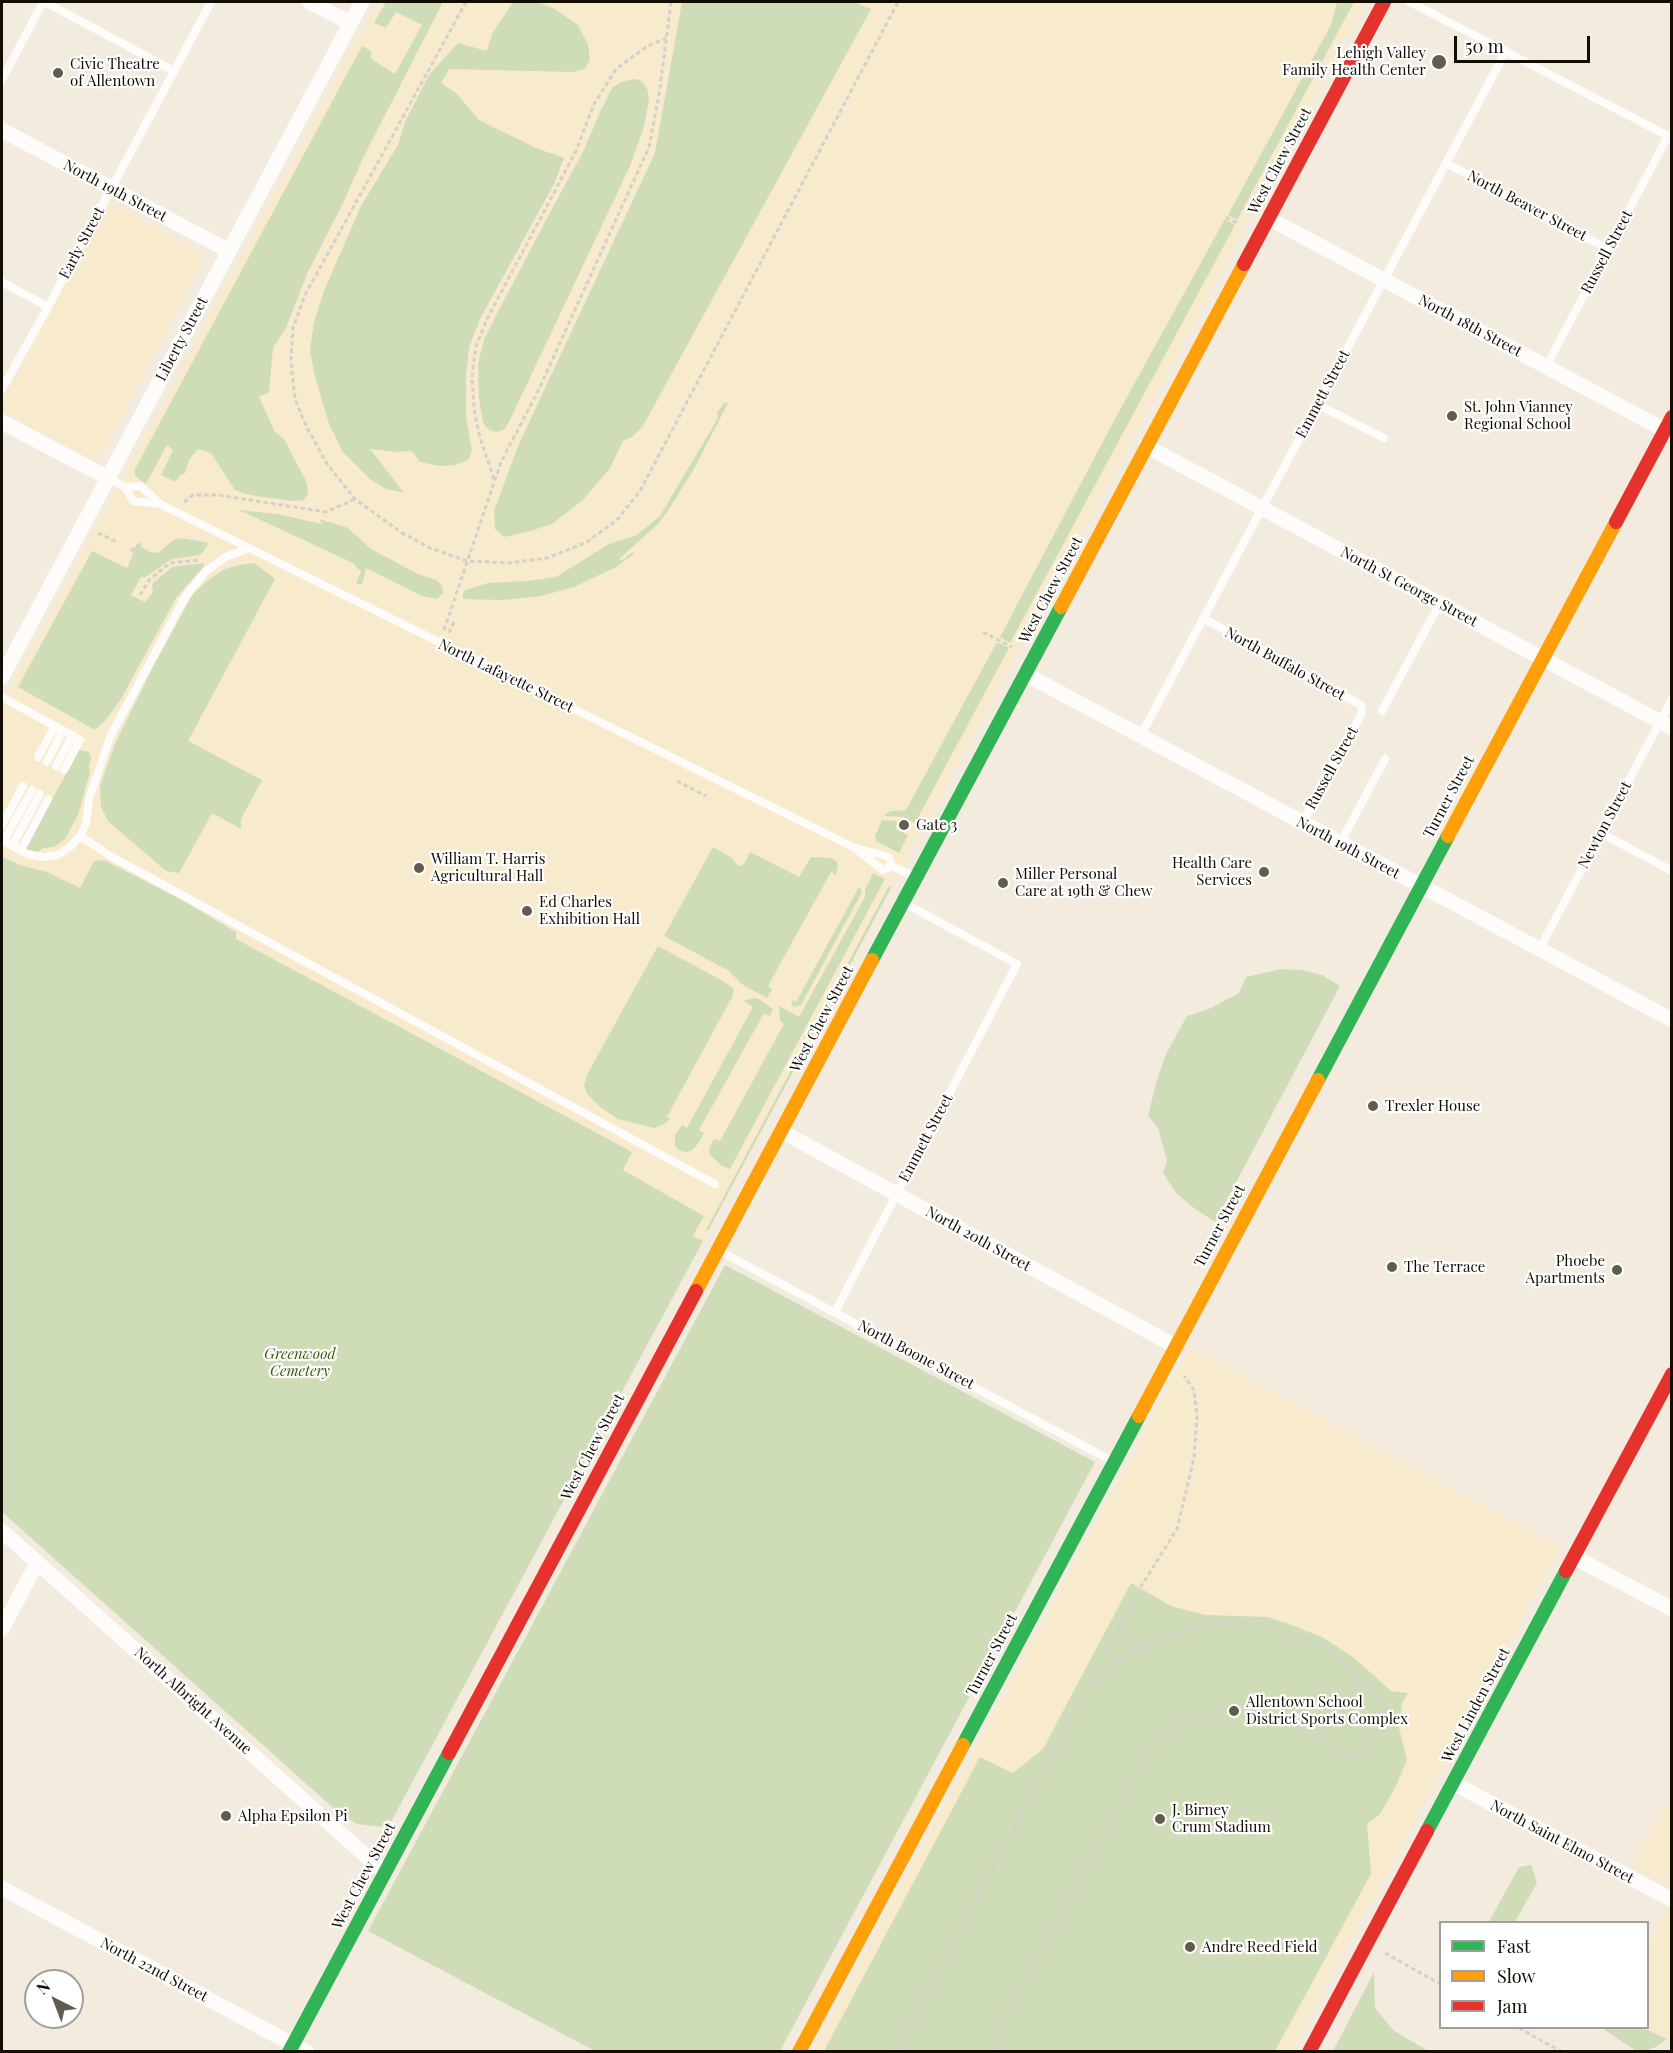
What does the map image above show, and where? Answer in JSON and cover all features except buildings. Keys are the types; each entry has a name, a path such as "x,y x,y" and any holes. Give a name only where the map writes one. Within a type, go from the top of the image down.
{"street":[{"path":"310,2 350,23"},
{"name":"Liberty Street","path":"2,677 362,2"},
{"name":"West Chew Street","path":"296,2049 385,1873 1384,2"},
{"name":"North 19th Street","path":"2,130 229,251"},
{"name":"North 18th Street","path":"1268,218 1546,367 1669,427"},
{"name":"North Lafayette Street","path":"2,422 108,478"},
{"name":"Turner Street","path":"799,2052 1542,658 1669,427"},
{"name":"North St George Street","path":"1146,446 1666,725"},
{"name":"North 19th Street","path":"1024,674 1671,1020"},
{"name":"North 20th Street","path":"781,1131 1175,1346"},
{"name":"West Linden Street","path":"1310,2052 1671,1374"},
{"name":"North Albright Avenue","path":"2,1530 385,1873"},
{"path":"1574,1557 1671,1609"},
{"path":"2,1629 37,1563"},
{"name":"North Saint Elmo Street","path":"1453,1783 1671,1900"},
{"name":"North 22nd Street","path":"2,1888 296,2049"}],"lane":[{"path":"2,80 44,2 174,71"},
{"name":"Early Street","path":"2,389 211,2"},
{"path":"1410,2 1670,137"},
{"name":"Emmett Street","path":"1140,736 1506,51"},
{"name":"Russell Street","path":"1546,367 1670,137"},
{"name":"North Beaver Street","path":"1446,163 1608,249"},
{"path":"2,282 48,307"},
{"path":"1317,404 1384,438"},
{"name":"North Lafayette Street","path":"108,478 125,487 141,486 160,504 172,511 853,847 883,870 892,866 916,878"},
{"name":"North Lafayette Street","path":"125,487 133,501 160,504"},
{"path":"6,842 27,854 43,857 58,855 80,836 86,824 89,799 110,736 185,597 206,571 226,557 249,548"},
{"path":"1382,711 1440,603"},
{"name":"North Buffalo Street","path":"1203,618 1361,705 1362,713"},
{"path":"2,697 80,740 64,770"},
{"name":"Newton Street","path":"1538,950 1600,833 1666,725 1671,699"},
{"name":"Russell Street","path":"1302,823 1362,713"},
{"path":"38,757 55,726"},
{"path":"47,762 63,730"},
{"path":"56,766 72,735"},
{"path":"1340,844 1385,759"},
{"path":"2,825 23,786"},
{"path":"6,842 32,790"},
{"path":"6,842 40,794"},
{"path":"21,850 48,799"},
{"path":"1600,833 1671,871"},
{"path":"80,836 112,857 715,1184"},
{"name":"Emmett Street","path":"835,1312 1017,964 903,903"},
{"name":"North Boone Street","path":"718,1249 1114,1461"}],"path":[{"path":"466,2 305,295 293,328 291,359 295,399 306,426 341,484 355,499 402,533 430,548 467,561 508,563 547,558 587,542 617,520 640,491 898,2"},
{"path":"440,643 501,462 538,391 649,147 659,95 671,2"},
{"path":"494,481 480,438 474,408 472,376 476,346 487,319 576,151 594,104 616,69 646,47 666,38"},
{"path":"1226,217 1238,224"},
{"path":"172,511 194,495 218,495 326,512 355,499"},
{"path":"98,532 117,542"},
{"path":"132,551 141,543"},
{"path":"140,595 150,579 170,563 205,559"},
{"path":"983,632 1012,647"},
{"path":"676,781 706,796"},
{"path":"897,2051 1135,1596 1177,1529 1194,1458 1197,1417 1194,1390 1184,1376 1177,1372"},
{"path":"1086,1688 1134,1650 1173,1634 1214,1624 1247,1622 1275,1627 1327,1648 1354,1670 1373,1690 1388,1713 1400,1715"},
{"path":"1118,1628 1134,1650"},
{"path":"1314,1736 1329,1728 1341,1716 1357,1686 1354,1670"},
{"path":"997,2052 1001,2027 1155,1740 1165,1731 1218,1710 1266,1715 1289,1723 1349,1756 1361,1754 1388,1713"},
{"path":"1367,1944 1439,1983"},
{"path":"1521,2029 1562,2052"}],"shaded area":[{"path":"377,2 1365,2 703,1241 2,863 2,702"},
{"path":"110,203 197,249 202,263 101,455 97,459 92,459 2,410 2,401"},
{"name":"J. Birney Crum Stadium","path":"1191,1347 1560,1547 1291,2051 812,2052"},
{"path":"1671,1805 1671,1889 1632,1867 1661,1810"},
{"path":"1667,1908 1672,1911 1671,2045 1667,2039 1645,2029 1649,2029 1649,1945"}],"green space":[{"path":"386,2 443,2 307,274 286,328 273,348 269,392 259,397 275,432 284,439 307,483 308,494 304,500 292,501 250,495 235,490 211,453 198,449 189,460 185,473 179,476 176,482 161,475 173,450 167,445 146,484 136,477 134,471 362,46 371,51 371,59 395,74 422,25 396,12 386,28 374,23"},
{"path":"513,2 537,2 555,9 578,25 588,45 590,60 585,69 573,72 449,69 441,83 456,93 479,120 536,148 564,158 554,184 481,317 469,347 466,416 472,451 468,460 456,465 441,466 420,462 412,451 395,452 370,449 404,493 386,489 370,479 343,452 329,424 315,377 310,350 314,322 324,291 361,206 398,145 405,122 429,75 458,43 487,51 492,34"},
{"path":"682,2 854,2 871,9 643,426 632,437 623,441 610,468 583,500 552,524 504,537 495,529 494,511 518,446 655,153"},
{"path":"1337,2 1354,2 1237,220 1228,215 1331,25"},
{"path":"640,80 647,88 649,99 644,127 630,166 509,422 505,429 498,432 492,431 483,423 479,398 478,364 484,339 583,152 612,88 621,82"},
{"path":"1225,219 1235,225 1010,643 1000,637 1116,417"},
{"path":"724,403 728,403 694,469 667,512 657,525 619,559 621,561 633,552 634,554 616,567 574,587 541,596 503,600 463,599 463,593 466,590 488,583 556,577 609,544 637,535 660,516 718,418 717,413"},
{"path":"239,510 278,514 322,524 319,519 348,528 371,549 418,574 436,580 442,585 443,593 437,599 422,596 366,568 362,585 356,583 361,572 353,563"},
{"path":"182,538 209,543 199,555 172,559 145,577 141,577 131,595 145,602 153,592 152,584 172,567 203,563 205,565 176,598 121,699 105,721 95,730 18,687 92,551 127,568 137,544 150,552 158,553 175,539"},
{"path":"254,563 275,579 188,741 262,780 241,819 241,829 212,813 179,873 166,871 108,821 101,807 100,786 115,744 193,594 225,569"},
{"path":"997,642 1009,648 915,823 903,817 884,816 890,811 906,810"},
{"path":"79,750 89,752 91,758 90,772 78,815 65,839 54,847 43,848 35,854 28,851 26,847"},
{"path":"882,820 897,821 896,829 908,835 899,853 876,841 875,836"},
{"path":"713,847 732,858 738,866 744,864 750,852 799,877 811,857 831,858 838,865 836,875 831,872 768,986 772,989 767,998 743,985 729,971 664,936"},
{"name":"Greenwood Cemetery","path":"2,857 20,865 47,872 80,888 94,861 104,860 180,899 236,932 236,939 632,1152 623,1170 704,1216 693,1236 703,1241 391,1822 381,1827 357,1824 340,1814 2,1512"},
{"path":"873,873 885,879 730,1169 721,1165 710,1155 709,1149 714,1139 720,1141 784,1024 780,1021 779,1006 799,1017 865,897 865,890"},
{"path":"889,886 891,888 708,1231 706,1230"},
{"path":"859,887 862,892 801,1005 795,1007 791,1005 793,1000 796,1002"},
{"path":"658,946 723,981 733,988 733,995 667,1117 671,1119 654,1128 618,1119 600,1107 587,1094 584,1085 589,1071"},
{"path":"1281,969 1301,970 1322,975 1340,986 1215,1222 1176,1193 1163,1173 1167,1161 1158,1128 1148,1116 1156,1083 1166,1054 1187,1016 1211,1008 1239,993 1246,977"},
{"path":"752,998 759,999 773,1009 770,1016 764,1013 699,1130 704,1133 697,1145 691,1151 678,1150 675,1145 675,1135 682,1125 687,1128 753,1007 744,1001"},
{"path":"725,1265 1095,1462 780,2051 595,2051 368,1931"},
{"name":"J. Birney Crum Stadium","path":"1131,1583 1173,1607 1206,1615 1268,1617 1322,1637 1353,1657 1391,1691 1408,1693 1402,1703 1399,1728 1407,1760 1380,1814 1367,1824 1371,1874 1275,2051 824,2051 980,1757 1013,1773 1043,1749"},
{"path":"1531,1865 1537,1883 1516,1921 1490,1921 1519,1867"},
{"path":"1374,1972 1375,2008 1393,2030 1428,2051 1333,2051"},
{"path":"1603,2029 1645,2029 1667,2039 1656,2047 1636,2051"}],"traffic: fast":[{"path":"872,960 1061,607"},
{"path":"1318,1080 1448,836"},
{"path":"963,1745 1139,1416"},
{"path":"1427,1831 1566,1571"},
{"path":"289,2052 449,1753"}],"traffic: slow":[{"path":"1061,607 1244,264"},
{"path":"1448,836 1616,522"},
{"path":"696,1291 872,960"},
{"path":"1139,1416 1318,1080"},
{"path":"799,2052 963,1745"}],"traffic: jam":[{"path":"1244,264 1384,2"},
{"path":"1616,522 1672,417"},
{"path":"449,1753 696,1291"},
{"path":"1566,1571 1672,1374"},
{"path":"1309,2052 1427,1831"}],"place":[{"name":"Lehigh Valley Family Health Center","path":"1439,62"},
{"name":"Civic Theatre of Allentown","path":"58,73"},
{"name":"St. John Vianney Regional School","path":"1452,416"},
{"name":"Gate 3","path":"904,825"},
{"name":"William T. Harris Agricultural Hall","path":"419,868"},
{"name":"Health Care Services","path":"1264,872"},
{"name":"Miller Personal Care at 19th & Chew","path":"1003,883"},
{"name":"Ed Charles Exhibition Hall","path":"527,911"},
{"name":"Trexler House","path":"1373,1106"},
{"name":"The Terrace","path":"1392,1267"},
{"name":"Phoebe Apartments","path":"1617,1270"},
{"name":"Allentown School District Sports Complex","path":"1234,1711"},
{"name":"Alpha Epsilon Pi","path":"226,1816"},
{"name":"J. Birney Crum Stadium","path":"1160,1819"},
{"name":"Andre Reed Field","path":"1190,1947"}]}
